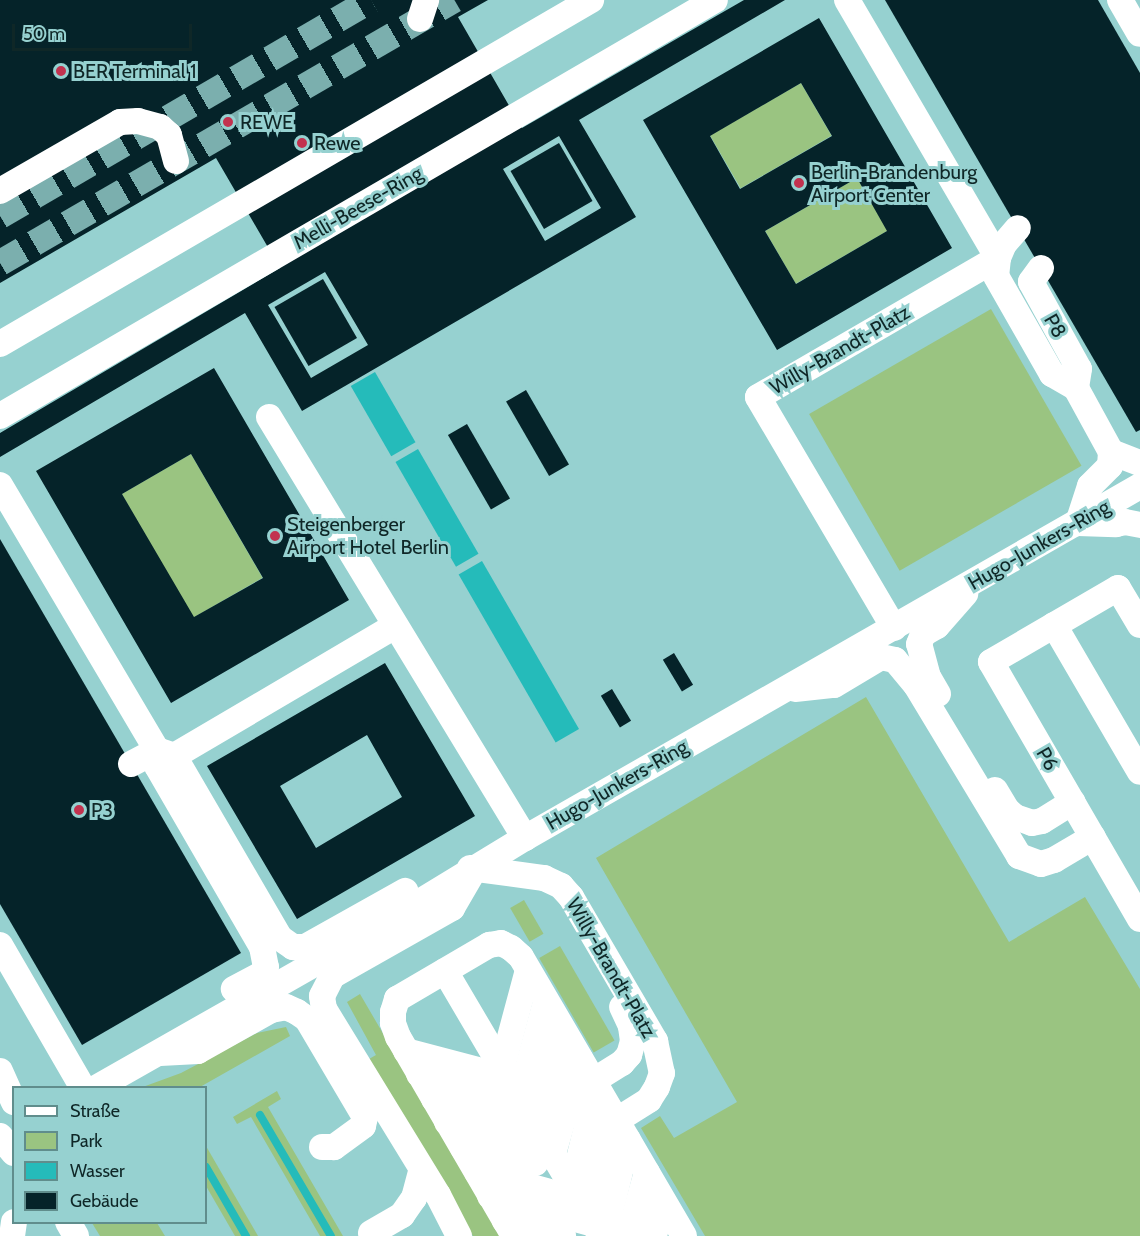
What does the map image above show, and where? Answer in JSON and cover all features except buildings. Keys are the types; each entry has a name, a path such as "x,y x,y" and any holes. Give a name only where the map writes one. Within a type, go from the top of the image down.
{"street":[{"path":"0,344 591,0"},
{"name":"Melli-Beese-Ring","path":"0,416 716,0"},
{"path":"847,0 998,258"},
{"path":"1120,0 1140,34"},
{"path":"0,191 120,122 138,121 160,127 169,135 176,161"},
{"path":"1018,228 1004,244 998,258 996,276 1052,374 1076,388 1112,452 1110,466 1090,486 1078,523 1136,522 1140,525"},
{"name":"Willy-Brandt-Platz","path":"894,628 758,397 998,258"},
{"name":"P8","path":"1041,268 1031,282 1079,369 1076,388"},
{"path":"269,417 525,838"},
{"path":"1112,452 1140,463"},
{"path":"0,485 165,756 280,938 293,947 305,948 438,873 475,867"},
{"name":"Hugo-Junkers-Ring","path":"99,1086 357,940 525,838 1140,486"},
{"path":"977,580 938,626 923,634 919,644 928,677 1007,810 1015,817 1032,823 1042,821 1072,802"},
{"name":"P6","path":"1140,625 1118,588 991,662 1140,919"},
{"path":"1054,625 1140,772"},
{"path":"131,764 165,756 395,626"},
{"path":"786,690 834,685 881,657 895,660 916,685 1019,856 1041,864 1054,860 1093,837"},
{"path":"154,1053 173,1024 262,974 266,967 262,947 196,854 157,766 165,756"},
{"path":"459,1236 438,1195 421,1172 324,1009 322,996 332,976 452,908 475,867"},
{"name":"Willy-Brandt-Platz","path":"475,867 554,880 571,897 655,1041 662,1073 649,1100 619,1125"},
{"name":"Willy-Brandt-Platz","path":"544,878 565,907 631,1026 633,1041 629,1055 595,1084"},
{"path":"563,1236 509,1228 419,1074 393,1023 393,1012 398,999 489,945 501,943 511,948 528,970 681,1234"},
{"path":"0,945 82,1086"},
{"path":"513,1086 528,970"},
{"path":"446,971 578,1196"},
{"path":"513,1086 546,1002"},
{"path":"154,1053 198,1051 271,1010 286,1007 297,1012 307,1019 365,1118 363,1126 334,1147 322,1147"},
{"path":"537,1127 563,1030"},
{"path":"406,1051 513,1086"},
{"path":"578,1196 580,1059"},
{"path":"0,1071 12,1098"},
{"path":"419,1074 513,1086"},
{"path":"578,1196 595,1084"},
{"path":"434,1099 537,1127"},
{"path":"447,1122 578,1196"},
{"path":"578,1196 619,1125"},
{"path":"0,1136 12,1151"},
{"path":"462,1148 578,1196"},
{"path":"371,1233 402,1215 414,1198 421,1172"},
{"path":"477,1172 578,1196"},
{"path":"629,1236 647,1172"},
{"path":"490,1196 578,1196"},
{"path":"654,1236 663,1200"}],"green space":[{"path":"801,83 832,136 741,188 710,136"},
{"path":"857,178 888,231 796,284 765,231"},
{"path":"991,309 1082,466 900,571 809,414"},
{"path":"191,454 262,578 193,618 122,494"},
{"path":"866,697 1009,942 1085,897 1140,989 1140,1236 705,1236 641,1128 660,1116 674,1138 737,1102 596,858"},
{"path":"524,900 544,934 530,942 510,908"},
{"path":"560,946 614,1040 594,1052 539,958"},
{"path":"360,994 501,1236 473,1236 369,1059 376,1055 347,1002"},
{"path":"286,1027 290,1036 202,1086 145,1086 181,1073 257,1033"},
{"path":"277,1091 281,1099 268,1107 343,1236 320,1236 251,1117 237,1124 233,1117"},
{"path":"207,1148 258,1236 235,1236 207,1188"},
{"path":"93,1224 158,1224 165,1236 100,1236"}],"water":[{"path":"375,372 416,442 391,456 351,386"},
{"path":"418,449 478,554 456,567 395,462"},
{"path":"482,561 579,729 556,743 459,574"}],"waterway":[{"path":"260,1115 331,1236"},
{"path":"207,1169 246,1236"}],"tunnel":[{"path":"0,216 371,0"},
{"path":"0,263 454,0"}],"place":[{"name":"BER Terminal 1","path":"61,71"},
{"name":"REWE","path":"228,122"},
{"name":"Rewe","path":"302,143"},
{"name":"Berlin-Brandenburg Airport Center","path":"799,183"},
{"name":"Steigenberger Airport Hotel Berlin","path":"275,536"},
{"name":"P3","path":"79,810"}]}
